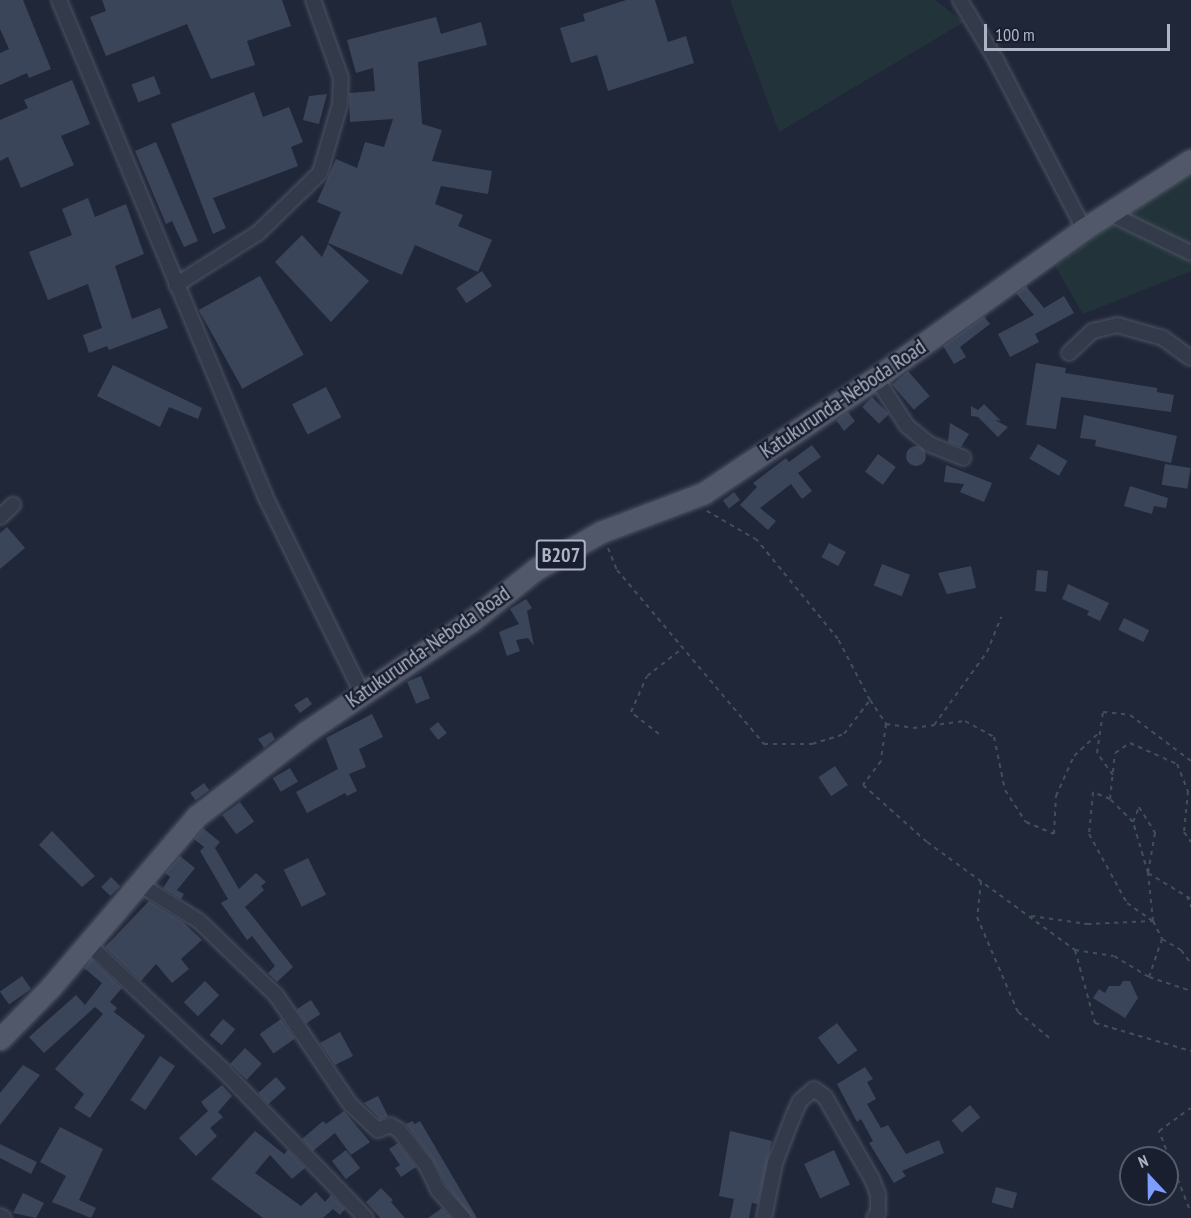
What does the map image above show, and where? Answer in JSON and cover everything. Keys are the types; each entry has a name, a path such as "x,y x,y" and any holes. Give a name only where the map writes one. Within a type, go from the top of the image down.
{"main road":[{"name":"Katukurunda-Neboda Road","path":"0,1039 88,944 197,816 362,693 470,622 536,569 601,532 694,497 876,378 1084,229 1191,160"}],"street":[{"path":"59,0 266,498 362,693"},
{"path":"176,285 258,233 320,173 340,104 341,78 313,0"},
{"path":"960,0 996,60 1084,229"},
{"path":"1109,213 1191,254"},
{"path":"1069,353 1093,331 1117,325 1163,338 1191,358"},
{"path":"876,378 907,426 929,444 963,458"},
{"path":"0,517 14,506"},
{"path":"139,884 199,921 276,995 350,1104 378,1130 390,1125 399,1130 438,1190 463,1218"},
{"path":"88,944 222,1069 366,1218"},
{"path":"764,1218 775,1163 800,1101 814,1089 825,1097 872,1179 878,1196 878,1213 874,1218"},
{"path":"0,1216 4,1218"}],"path":[{"path":"694,497 710,514 728,520 757,540 838,639 870,700 886,724 881,761 863,785 927,842 1075,950 1114,956 1149,977 1191,991"},
{"path":"601,532 617,570 764,744 812,744 844,734 870,700"},
{"path":"934,725 987,652 1001,617"},
{"path":"659,734 631,712 647,676 683,648"},
{"path":"1113,775 1097,753 1103,712 1130,715 1191,761"},
{"path":"886,724 913,728 965,721 994,737 1005,790 1026,822 1054,834 1056,796 1074,756 1100,732"},
{"path":"1110,799 1115,753 1130,743 1177,764 1188,791 1184,832 1191,842"},
{"path":"1153,921 1127,903 1089,834 1093,792 1110,799 1133,822 1149,873 1153,921 1162,939 1181,950 1191,964"},
{"path":"1133,822 1139,807 1155,833 1149,873"},
{"path":"1149,873 1189,897 1191,907"},
{"path":"981,881 977,917 1018,1012 1052,1040"},
{"path":"1029,916 1087,924 1153,921"},
{"path":"1149,977 1162,939"},
{"path":"1075,950 1095,1023 1191,1051"},
{"path":"1189,1208 1159,1131 1191,1108"}],"shaded area":[{"path":"730,0 935,0 964,22 779,132"},
{"path":"1191,172 1191,251 1126,216"},
{"path":"1112,225 1191,257 1191,271 1083,314 1055,266"}],"building":[{"path":"0,0 23,0 51,69 29,78 27,73 0,85 0,53 9,49 0,29"},
{"path":"102,0 282,0 291,26 247,41 255,65 211,79 187,24 106,56 90,17 106,11"},
{"path":"626,0 655,0 668,42 686,36 694,63 608,91 597,55 571,63 560,28 585,21 583,14"},
{"path":"436,17 441,34 481,22 487,45 418,62 422,124 442,130 432,161 492,171 488,194 441,186 435,204 463,215 458,226 492,240 478,272 415,245 402,275 328,243 341,212 317,202 336,159 357,168 365,142 384,147 393,119 350,122 349,93 375,91 373,68 356,73 347,40"},
{"path":"154,76 161,94 138,102 132,85"},
{"path":"72,80 90,124 61,136 74,165 21,188 8,157 0,161 0,120 28,108 24,100"},
{"path":"254,92 263,117 289,107 303,142 291,147 298,166 213,198 226,228 213,234 171,124"},
{"path":"327,94 319,124 303,120 309,96"},
{"path":"156,142 198,241 184,247 172,221 166,224 135,151"},
{"path":"88,198 95,217 126,204 144,254 115,266 132,319 160,308 168,328 109,350 107,346 89,353 83,335 102,328 88,284 48,300 29,252 72,235 62,209"},
{"path":"302,235 322,257 328,244 369,281 331,322 275,262"},
{"path":"482,271 492,286 466,303 456,288"},
{"path":"260,276 304,355 242,389 199,310"},
{"path":"1026,286 1044,308 1064,296 1074,313 1035,334 1039,342 1010,357 998,334 1034,315 1016,293"},
{"path":"984,316 990,324 960,347 966,357 954,364 943,346"},
{"path":"1036,363 1066,368 1065,373 1157,388 1157,392 1174,395 1171,412 1061,397 1056,429 1026,425"},
{"path":"113,365 202,408 198,419 169,407 160,427 97,396"},
{"path":"908,371 930,396 914,410 892,385"},
{"path":"326,387 341,417 308,435 292,404"},
{"path":"872,397 889,414 879,424 862,407"},
{"path":"984,404 1001,421 995,420 1008,427 998,437 978,417 971,416 971,406 978,410"},
{"path":"848,412 855,421 844,431 836,420"},
{"path":"1084,415 1177,436 1171,463 1095,446 1096,440 1080,438"},
{"path":"950,423 969,434 961,447 948,442"},
{"path":"1038,444 1067,461 1059,476 1030,459"},
{"path":"812,445 821,457 798,473 812,491 802,499 791,484 760,508 776,521 768,530 740,505 757,487 753,483 786,458 789,462"},
{"path":"916,446 923,449 926,456 923,463 916,466 909,463 906,456 909,449"},
{"path":"878,454 896,467 883,485 865,472"},
{"path":"1165,464 1191,468 1187,489 1162,485"},
{"path":"946,465 992,483 984,502 960,492 964,484 944,482"},
{"path":"1130,486 1168,498 1166,508 1154,506 1152,514 1124,506"},
{"path":"734,492 740,500 729,508 723,500"},
{"path":"7,527 25,548 0,569 0,533"},
{"path":"829,543 846,552 838,566 821,557"},
{"path":"882,564 910,575 902,596 874,585"},
{"path":"971,566 976,588 947,594 938,573"},
{"path":"1037,570 1048,571 1046,592 1035,591"},
{"path":"1068,584 1109,603 1100,621 1087,615 1089,611 1062,599"},
{"path":"526,599 532,608 527,611 534,646 528,638 516,640 520,651 507,656 499,632 519,624 510,609"},
{"path":"1124,618 1149,630 1143,642 1118,630"},
{"path":"421,676 430,698 416,704 407,682"},
{"path":"307,697 312,704 300,713 294,705"},
{"path":"372,714 383,737 359,749 366,767 349,774 357,791 347,796 345,793 307,813 296,792 338,769 326,738"},
{"path":"438,722 447,733 438,740 429,729"},
{"path":"271,732 275,739 264,748 258,739"},
{"path":"835,766 848,785 831,796 818,777"},
{"path":"290,768 298,782 281,792 273,778"},
{"path":"204,783 209,790 196,800 190,793"},
{"path":"240,802 254,821 236,834 222,815"},
{"path":"203,828 220,842 215,848 239,889 256,873 266,882 261,886 264,890 245,907 293,967 277,982 268,973 275,966 252,936 247,940 221,903 228,899 200,851 204,847 194,839"},
{"path":"52,831 95,876 82,887 39,845"},
{"path":"180,856 195,868 177,890 184,894 181,899 163,888 170,877 165,873"},
{"path":"308,858 326,895 302,907 284,870"},
{"path":"111,877 120,886 110,896 101,887"},
{"path":"149,901 183,922 202,940 181,959 189,969 172,983 156,964 141,981 105,947"},
{"path":"91,959 122,988 110,1002 117,1008 114,1012 145,1036 90,1118 74,1108 84,1094 55,1069 103,1014 95,1007 44,1053 29,1037 76,995 85,1005 102,983 84,968"},
{"path":"22,976 31,989 9,1005 0,991"},
{"path":"205,981 219,995 198,1016 184,1002"},
{"path":"1123,981 1130,981 1138,998 1125,1018 1093,998 1099,989 1105,993 1109,986 1120,986"},
{"path":"311,1000 320,1014 306,1024 297,1009"},
{"path":"223,1019 235,1029 222,1045 210,1035"},
{"path":"281,1019 295,1039 273,1054 260,1034"},
{"path":"837,1023 857,1050 838,1065 818,1037"},
{"path":"340,1032 353,1056 335,1065 320,1043"},
{"path":"245,1048 262,1064 247,1080 230,1064"},
{"path":"160,1056 175,1066 145,1110 130,1100"},
{"path":"23,1065 40,1075 0,1125 0,1093"},
{"path":"865,1067 873,1079 867,1082 876,1099 867,1104 881,1128 888,1125 906,1154 939,1140 944,1153 902,1171 906,1176 894,1183 869,1143 873,1141 861,1119 857,1122 837,1084"},
{"path":"276,1077 286,1088 268,1104 258,1093"},
{"path":"222,1085 232,1096 218,1112 223,1117 210,1128 217,1136 196,1156 179,1138 208,1111 201,1102"},
{"path":"378,1096 388,1116 380,1119 364,1103"},
{"path":"970,1105 980,1117 962,1133 952,1120"},
{"path":"344,1111 370,1142 351,1155 335,1133 313,1151 302,1139 323,1121 326,1124"},
{"path":"412,1121 415,1124 420,1121 477,1218 472,1218 446,1185 433,1160 406,1124"},
{"path":"60,1127 103,1149 79,1200 96,1208 91,1218 52,1202 66,1176 40,1162"},
{"path":"255,1131 284,1154 288,1150 305,1168 292,1179 270,1155 255,1173 301,1206 316,1192 325,1202 331,1195 345,1209 340,1215 333,1209 323,1218 263,1218 211,1179"},
{"path":"730,1131 772,1141 758,1204 752,1203 749,1218 730,1218 734,1199 719,1196"},
{"path":"398,1143 416,1167 401,1177 395,1168 400,1165 389,1149"},
{"path":"0,1144 37,1162 31,1174 0,1158"},
{"path":"346,1150 360,1168 346,1179 332,1161"},
{"path":"834,1150 850,1184 820,1198 804,1164"},
{"path":"996,1187 1017,1193 1013,1208 992,1202"},
{"path":"381,1188 393,1200 391,1202 405,1218 380,1218 366,1202"},
{"path":"23,1193 44,1203 36,1218 13,1213"},
{"path":"442,1208 451,1218 428,1218"}]}
